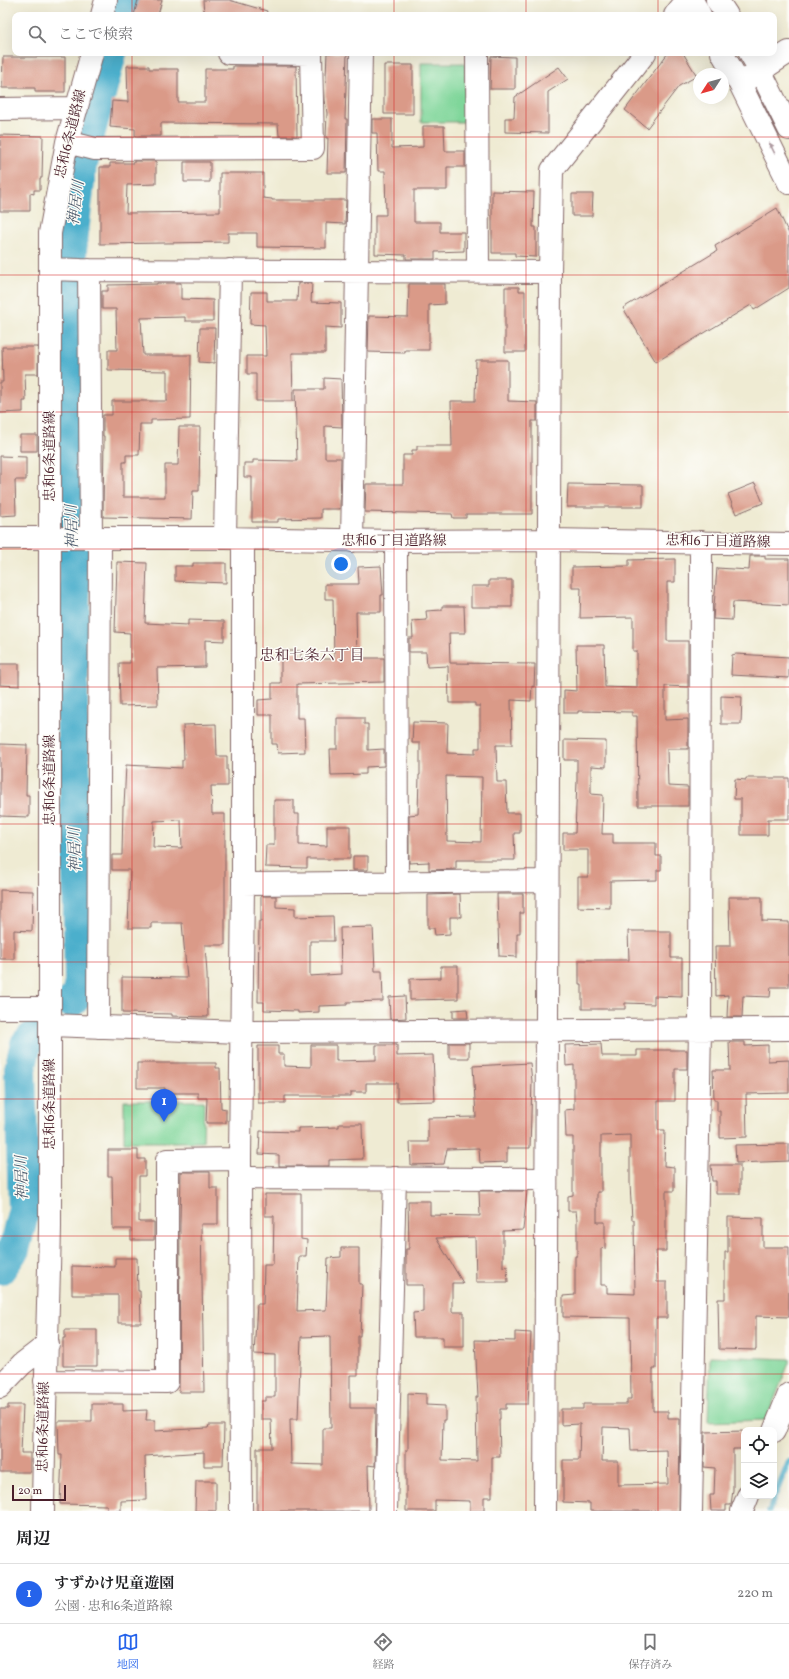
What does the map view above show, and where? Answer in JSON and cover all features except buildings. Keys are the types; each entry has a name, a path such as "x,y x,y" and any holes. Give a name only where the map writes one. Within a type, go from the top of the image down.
{"main road":[{"path":"103,12 106,0"},
{"path":"677,12 687,0"},
{"path":"692,0 698,12"},
{"path":"718,0 725,12"},
{"path":"777,56 789,52"},
{"name":"忠和6条道路線","path":"43,1511 45,1381 48,1344 50,1227 50,1017 78,539 71,270 50,233 79,145 77,108 91,56"},
{"path":"79,145 313,148 311,56"},
{"path":"352,541 361,56"},
{"path":"477,56 478,271"},
{"path":"545,1511 550,272 552,170 643,56"},
{"path":"724,56 740,84 789,183"},
{"path":"740,84 755,62 775,56"},
{"path":"755,62 789,129"},
{"path":"0,109 77,108"},
{"path":"98,1027 78,539 71,270 550,272"},
{"path":"230,270 234,539 243,884 240,1169 241,1511"},
{"name":"忠和6丁目道路線","path":"0,538 352,541 549,540 789,544"},
{"path":"396,541 397,883"},
{"path":"690,1511 700,1030 701,542"},
{"path":"243,884 547,881"},
{"path":"0,1008 98,1027 242,1032 789,1029"},
{"path":"45,1381 167,1382 167,1160 240,1169 395,1178 546,1179"},
{"path":"386,1511 395,1178"},
{"path":"0,1387 22,1364 48,1344"},
{"path":"776,1427 789,1394"},
{"path":"742,1511 747,1499"}],"green space":[{"path":"421,63 465,63 466,122 421,122"},
{"path":"124,1101 204,1101 203,1142 124,1142"},
{"path":"710,1356 789,1359 789,1363 766,1420 708,1422"}],"waterway":[{"name":"神居川","path":"122,12 125,0"},
{"name":"神居川","path":"71,1002 77,996 80,983 78,862 72,711 75,562 69,440 71,250 81,164 110,56"},
{"name":"神居川","path":"0,1269 14,1249 24,1209 20,1069 26,1044 33,1037"},
{"path":"769,1511 789,1461"}],"place":[{"name":"すずかけ児童遊園","path":"164,1122"}],"district":[{"name":"忠和七条六丁目","path":"312,656"}]}
